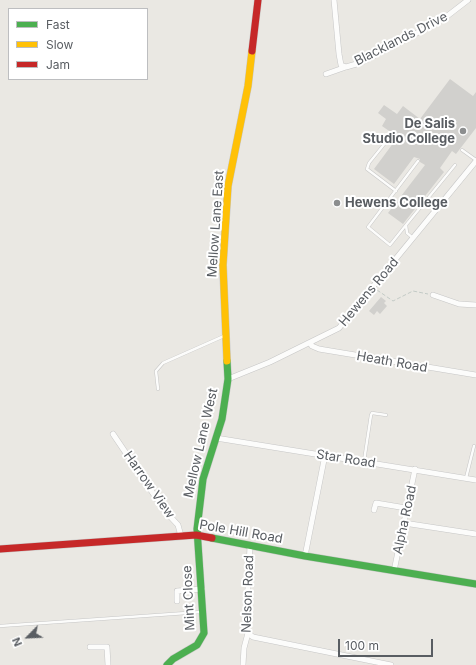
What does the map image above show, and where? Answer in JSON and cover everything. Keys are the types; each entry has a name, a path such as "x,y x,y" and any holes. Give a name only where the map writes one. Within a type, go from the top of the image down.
{"street":[{"name":"Mellow Lane East","path":"228,379 223,265 228,186 248,86 258,0"},
{"name":"Blacklands Drive","path":"334,0 339,54 341,65 346,67 360,63 410,37 446,17 468,0"},
{"path":"326,74 346,67"},
{"name":"Hewens Road","path":"228,379 310,343 339,328 476,161"},
{"path":"433,295 459,304 476,305"},
{"name":"Heath Road","path":"310,343 319,350 476,375"},
{"name":"Mellow Lane West","path":"196,536 203,479 222,419 228,379"},
{"name":"Harrow View","path":"114,434 165,511 178,525 181,536"},
{"name":"Star Road","path":"216,438 476,480"},
{"path":"305,556 325,455"},
{"name":"Alpha Road","path":"394,571 415,469"},
{"path":"374,510 376,503 406,508"},
{"path":"404,523 476,534"},
{"name":"Pole Hill Road","path":"0,549 196,536 305,556 476,584"},
{"name":"Mint Close","path":"167,665 173,658 194,647 201,640 204,633 202,589 196,536"},
{"name":"Nelson Road","path":"243,665 244,648 248,633 246,628 250,546"},
{"path":"177,601 177,591 202,589"},
{"path":"248,633 253,637 391,665"},
{"path":"90,648 107,647 108,665"}],"lane":[{"path":"386,142 369,163 367,168 396,191"},
{"path":"462,150 476,161"},
{"path":"418,161 368,227 390,245 455,165"},
{"path":"406,225 407,233 413,238"},
{"path":"158,389 156,372 163,363 226,335"},
{"path":"364,461 371,415 372,413 386,415"},
{"path":"466,478 474,446"},
{"path":"0,626 203,612"}],"path":[{"path":"373,287 393,301 413,291 433,295"}],"building":[{"path":"450,79 473,96 476,92 476,128 456,154 452,151 440,168 444,172 403,224 388,213 425,165 420,162 420,159 414,157 394,184 374,169 394,142 389,138 392,133 382,126 386,119 378,113 384,105 397,114 403,106 420,119"},
{"path":"381,297 386,301 384,303 387,306 380,314 377,311 374,315 369,311"}],"traffic: fast":[{"path":"167,665 173,659 197,645 204,633 197,529 203,479 222,419 228,379 227,361"},
{"path":"212,538 305,556 476,584"}],"traffic: slow":[{"path":"227,361 223,265 228,186 248,86 252,51"}],"traffic: jam":[{"path":"252,51 258,0"},
{"path":"0,549 196,535 212,538"}],"place":[{"name":"De Salis Studio College","path":"463,131"},
{"name":"Hewens College","path":"337,203"}]}
